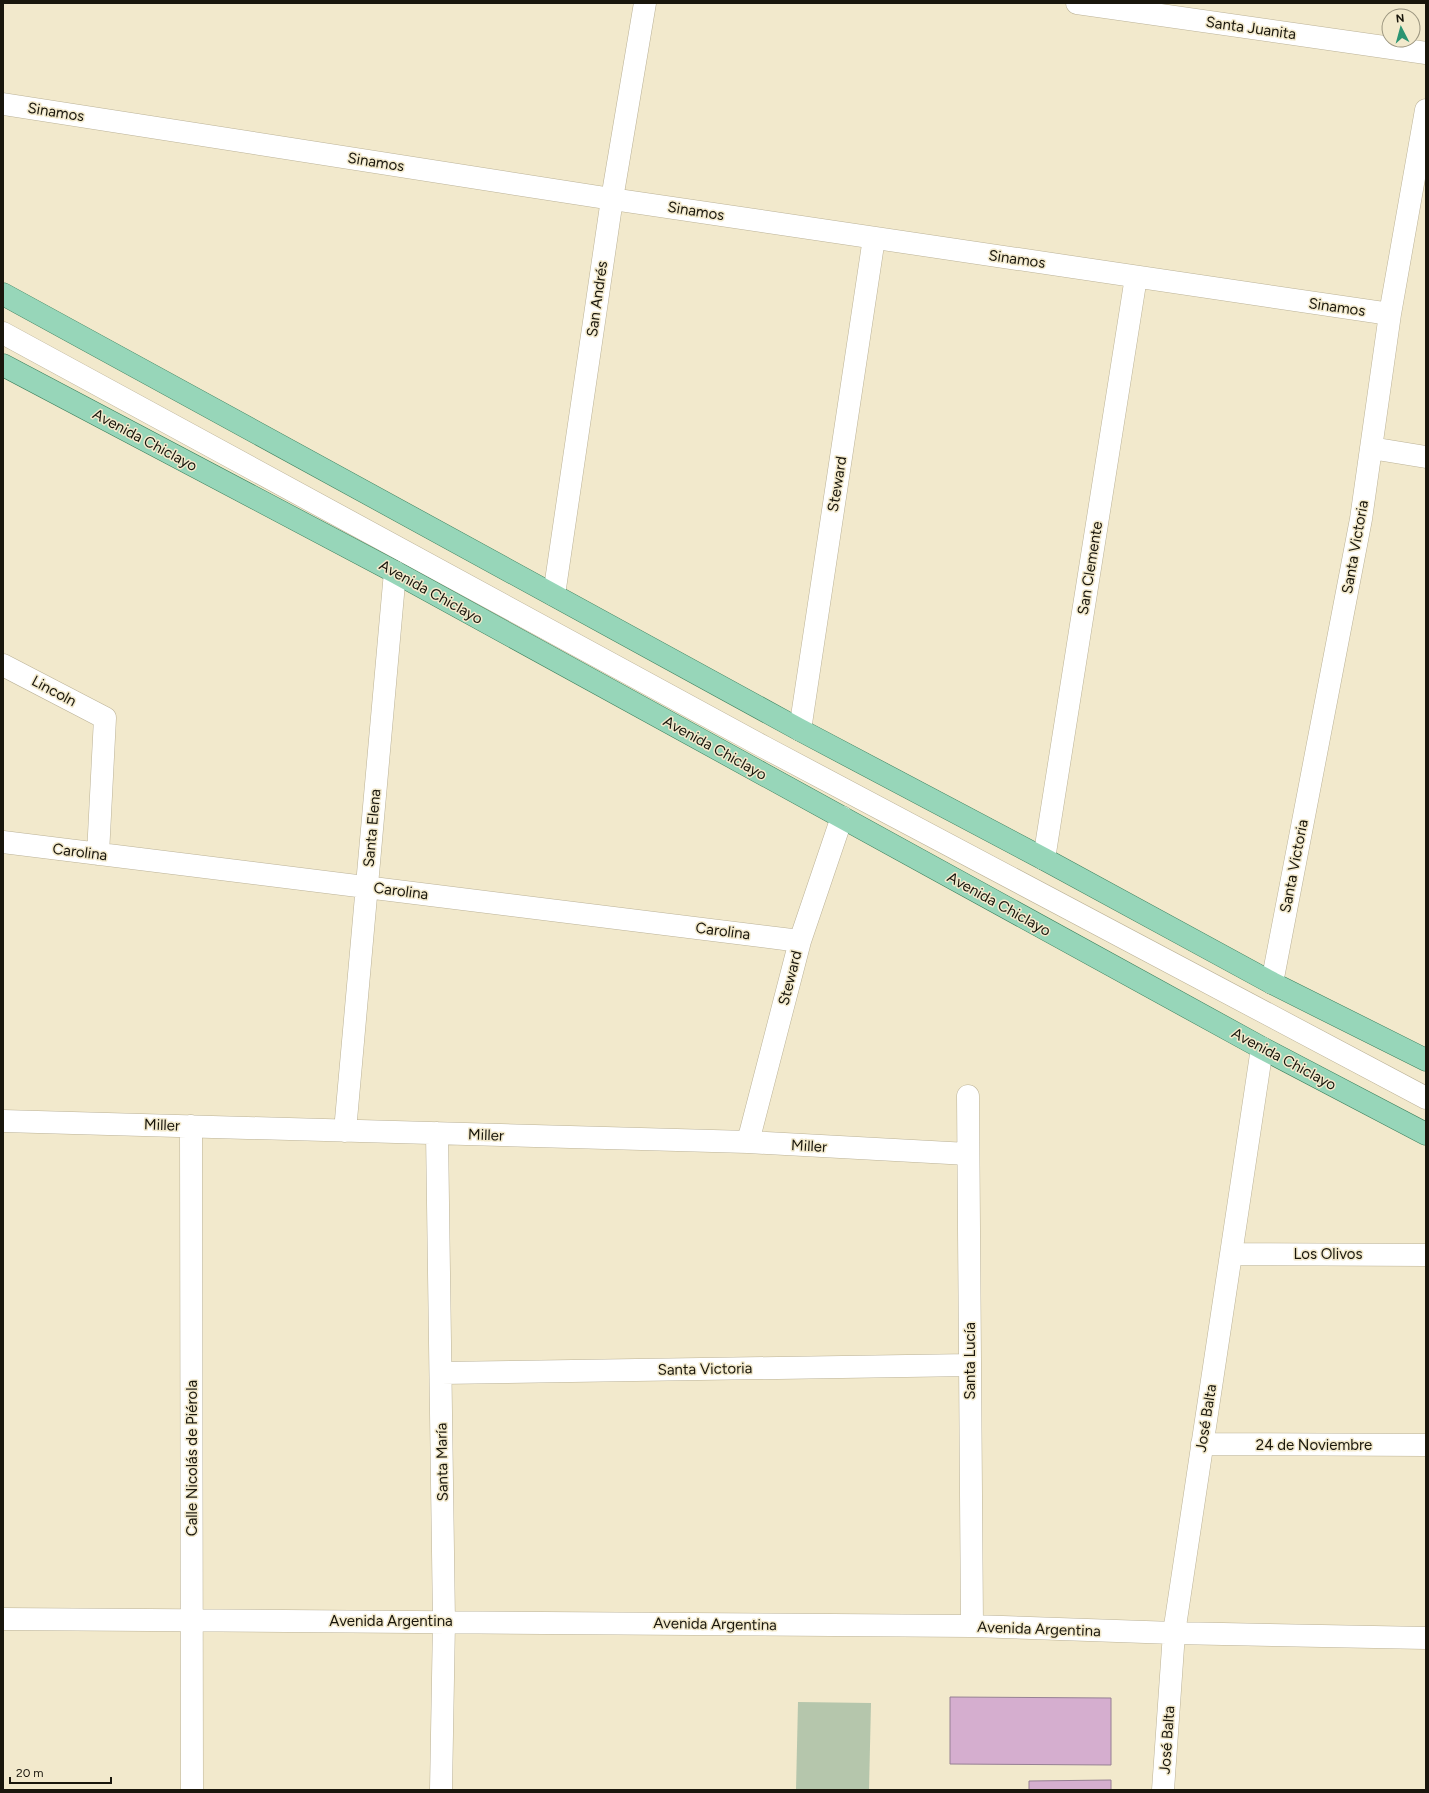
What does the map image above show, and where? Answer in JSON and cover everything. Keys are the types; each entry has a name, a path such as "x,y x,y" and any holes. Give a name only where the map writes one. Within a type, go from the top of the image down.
{"main road":[{"path":"3,294 800,730 1044,859 1272,983 1426,1060"},
{"name":"Avenida Chiclayo","path":"3,364 395,572 1262,1048 1426,1134"}],"street":[{"name":"San Andrés","path":"554,595 612,199 645,3"},
{"name":"Santa Juanita","path":"1077,3 1174,10 1426,53"},
{"name":"Sinamos","path":"3,104 612,199 1390,314"},
{"name":"Santa Victoria","path":"1272,983 1361,519 1390,314 1426,110"},
{"name":"Steward","path":"800,730 874,238"},
{"name":"San Clemente","path":"1044,859 1136,277"},
{"name":"Avenida Chiclayo","path":"3,333 764,747 1426,1098"},
{"path":"1371,448 1426,457"},
{"name":"Santa Elena","path":"345,1131 395,572"},
{"name":"Lincoln","path":"3,665 105,718 98,854"},
{"name":"Steward","path":"748,1142 800,941 842,818"},
{"name":"Carolina","path":"3,842 800,941"},
{"name":"José Balta","path":"1163,1790 1174,1633 1262,1048"},
{"name":"Santa Lucía","path":"968,1096 972,1626"},
{"name":"Miller","path":"3,1121 748,1142 968,1154"},
{"name":"Calle Nicolás de Piérola","path":"191,1126 192,1790"},
{"name":"Santa María","path":"438,1133 444,1622 441,1790"},
{"name":"Los Olivos","path":"1231,1254 1426,1255"},
{"name":"Santa Victoria","path":"441,1373 970,1365"},
{"name":"24 de Noviembre","path":"1202,1444 1426,1445"},
{"name":"Avenida Argentina","path":"3,1620 972,1626 1174,1633 1426,1638"}],"green space":[{"path":"798,1702 871,1703 869,1790 796,1790"}],"building":[{"path":"950,1697 1111,1698 1111,1765 950,1764"},
{"path":"1111,1780 1111,1790 1029,1790 1029,1781"}]}
